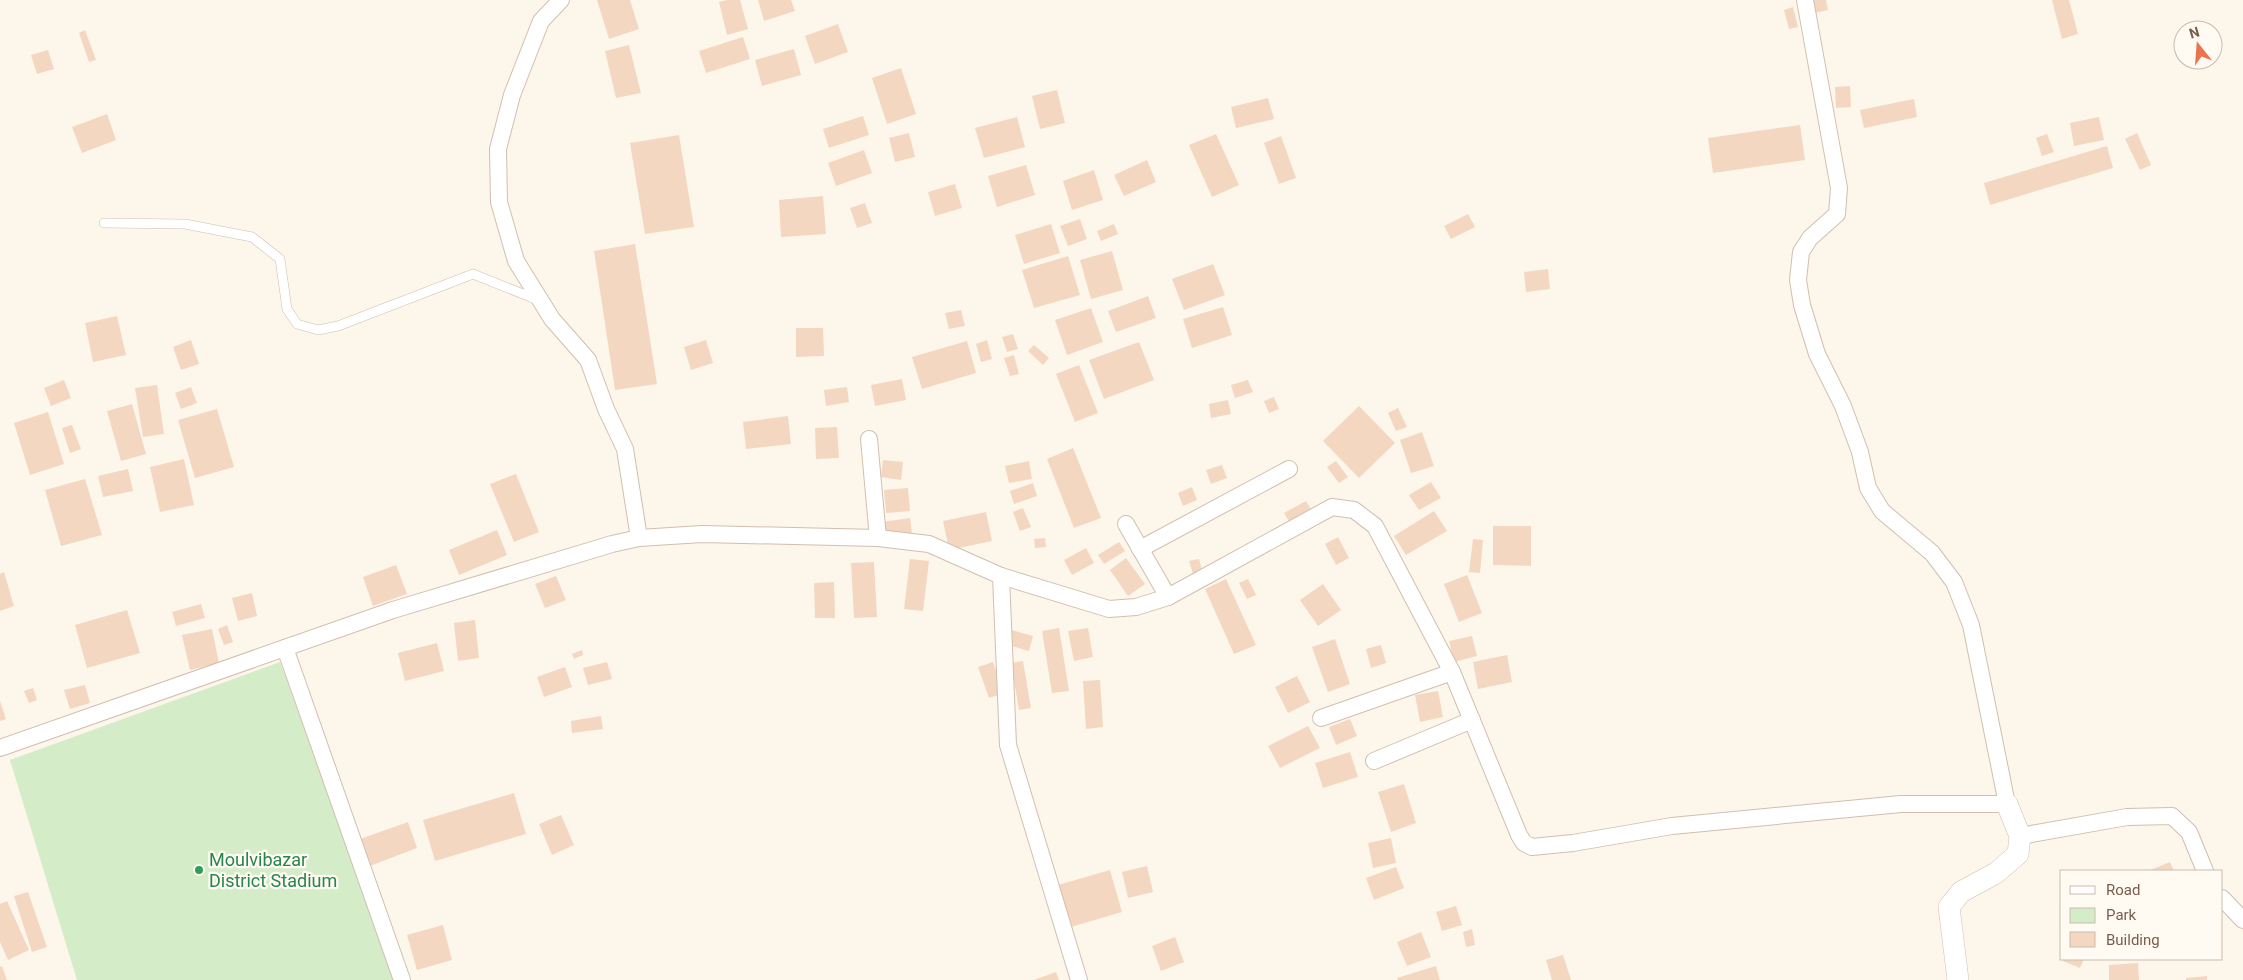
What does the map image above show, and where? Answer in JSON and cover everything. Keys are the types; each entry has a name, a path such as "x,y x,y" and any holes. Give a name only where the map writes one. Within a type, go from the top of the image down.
{"street":[{"path":"561,0 541,21 512,94 498,149 499,202 516,261 552,319 588,360 606,409 625,449 639,538"},
{"path":"1805,0 1839,188 1837,214 1810,238 1801,252 1798,280 1802,305 1818,354 1843,406 1860,452 1868,488 1882,511 1932,553 1954,582 1972,625 2008,804 2020,836 2018,854 1996,873 1961,892 1950,907 1958,980"},
{"path":"868,439 878,538"},
{"path":"1140,549 1290,469"},
{"path":"0,748 393,610 612,544 639,538 702,534 878,538 929,544 1001,576 1109,609 1136,607 1168,597 1332,507 1354,510 1375,526 1452,672 1519,835 1524,843 1532,847 1573,843 1672,826 1901,804 2008,804"},
{"path":"1126,524 1168,597"},
{"path":"1001,576 1008,745 1079,980"},
{"path":"286,648 402,980"},
{"path":"1321,718 1452,672"},
{"path":"1374,761 1472,720"},
{"path":"2020,836 2127,818 2172,816 2189,832 2205,870"},
{"path":"2223,899 2243,920"}],"lane":[{"path":"104,223 185,224 252,237 280,259 287,309 297,324 318,330 338,326 473,274 543,302"}],"green space":[{"name":"Moulvibazar District Stadium","path":"280,662 395,980 77,980 10,760"}],"building":[{"path":"597,0 630,0 639,29 609,39"},
{"path":"740,0 748,29 727,35 719,2"},
{"path":"758,0 791,0 795,11 764,21"},
{"path":"1812,0 1826,0 1828,10 1815,13"},
{"path":"2052,0 2069,0 2078,34 2062,39"},
{"path":"1793,7 1798,27 1789,29 1784,10"},
{"path":"838,24 848,52 815,64 805,36"},
{"path":"85,30 96,60 89,62 79,33"},
{"path":"743,37 750,59 706,73 699,51"},
{"path":"629,45 641,93 616,98 605,51"},
{"path":"794,49 801,75 762,86 755,60"},
{"path":"48,50 54,69 37,74 31,55"},
{"path":"901,68 916,114 887,124 872,78"},
{"path":"1850,86 1851,107 1836,108 1835,87"},
{"path":"1057,90 1065,123 1040,129 1032,96"},
{"path":"1268,98 1274,119 1236,128 1231,107"},
{"path":"1914,99 1917,117 1864,128 1860,110"},
{"path":"107,114 116,140 82,153 72,127"},
{"path":"863,116 869,135 829,148 823,129"},
{"path":"1017,117 1025,147 984,158 975,128"},
{"path":"2099,117 2104,140 2074,146 2070,123"},
{"path":"1800,125 1805,160 1713,173 1708,138"},
{"path":"909,133 915,157 895,162 889,138"},
{"path":"2137,133 2151,165 2140,170 2125,139"},
{"path":"1216,134 1239,185 1212,197 1189,145"},
{"path":"2047,134 2054,152 2042,156 2036,138"},
{"path":"679,135 694,227 645,234 630,143"},
{"path":"1281,136 1296,178 1279,184 1264,143"},
{"path":"2107,146 2113,168 1990,205 1984,183"},
{"path":"864,150 872,173 836,186 828,163"},
{"path":"1147,160 1156,182 1124,196 1114,175"},
{"path":"1026,165 1035,195 997,207 988,176"},
{"path":"1094,170 1103,200 1072,210 1063,181"},
{"path":"955,184 962,208 935,216 928,192"},
{"path":"823,196 826,234 781,237 779,200"},
{"path":"865,203 872,223 857,228 850,208"},
{"path":"1468,214 1475,227 1451,239 1444,226"},
{"path":"1080,219 1087,239 1068,246 1060,226"},
{"path":"1051,224 1060,253 1024,264 1015,235"},
{"path":"1114,224 1118,234 1101,241 1097,231"},
{"path":"635,244 657,384 615,390 594,251"},
{"path":"1112,251 1123,290 1091,299 1080,260"},
{"path":"1068,256 1080,295 1034,308 1022,270"},
{"path":"1213,264 1225,295 1184,310 1172,279"},
{"path":"1548,269 1550,289 1526,292 1524,272"},
{"path":"1148,296 1156,318 1116,332 1108,311"},
{"path":"1223,307 1232,335 1192,348 1183,319"},
{"path":"1091,308 1103,342 1067,355 1055,320"},
{"path":"961,310 965,326 949,329 945,313"},
{"path":"117,316 126,355 93,362 85,323"},
{"path":"796,328 823,328 824,356 796,357"},
{"path":"1013,334 1018,349 1007,352 1002,337"},
{"path":"191,340 199,364 181,370 173,347"},
{"path":"706,340 713,363 691,370 684,347"},
{"path":"987,340 992,359 981,362 976,344"},
{"path":"967,341 976,373 922,389 912,357"},
{"path":"1139,342 1154,380 1104,399 1089,360"},
{"path":"1034,345 1049,358 1043,365 1028,351"},
{"path":"1014,355 1019,374 1010,376 1004,358"},
{"path":"1079,365 1098,413 1075,422 1056,374"},
{"path":"902,379 906,400 875,406 871,385"},
{"path":"64,380 71,398 51,406 44,388"},
{"path":"1248,380 1253,392 1235,398 1231,385"},
{"path":"157,385 164,434 143,437 135,388"},
{"path":"191,387 197,403 181,409 175,393"},
{"path":"847,387 849,402 826,406 824,390"},
{"path":"1274,397 1279,409 1269,413 1264,401"},
{"path":"1228,400 1231,414 1211,418 1209,404"},
{"path":"132,404 146,454 121,461 107,411"},
{"path":"1359,406 1395,443 1359,478 1323,441"},
{"path":"1398,408 1407,427 1396,431 1388,413"},
{"path":"217,409 234,467 195,478 178,420"},
{"path":"48,412 64,464 30,475 14,423"},
{"path":"788,416 791,444 746,449 743,422"},
{"path":"72,425 81,449 70,453 62,428"},
{"path":"837,427 839,458 816,459 815,428"},
{"path":"1422,432 1434,466 1411,473 1400,440"},
{"path":"1073,448 1101,518 1074,528 1047,459"},
{"path":"184,459 194,505 160,512 150,467"},
{"path":"883,460 903,462 901,480 881,477"},
{"path":"1029,461 1032,479 1009,483 1005,466"},
{"path":"1336,461 1348,477 1339,483 1327,467"},
{"path":"1222,465 1227,478 1211,484 1206,470"},
{"path":"128,469 133,491 103,497 98,476"},
{"path":"516,474 539,532 514,542 490,484"},
{"path":"85,479 102,535 61,546 45,490"},
{"path":"1431,482 1441,498 1419,510 1409,495"},
{"path":"1033,483 1037,496 1014,504 1010,491"},
{"path":"1192,487 1197,500 1183,506 1178,493"},
{"path":"908,488 910,511 886,513 884,490"},
{"path":"1306,501 1313,513 1291,525 1284,513"},
{"path":"1023,508 1031,527 1020,531 1013,512"},
{"path":"1434,511 1447,531 1406,555 1394,536"},
{"path":"986,512 992,541 949,550 943,521"},
{"path":"910,518 912,533 884,537 882,522"},
{"path":"1493,526 1531,526 1531,566 1493,565"},
{"path":"497,530 507,555 459,575 449,550"},
{"path":"1338,537 1349,558 1336,565 1325,544"},
{"path":"1045,538 1046,547 1035,548 1034,539"},
{"path":"1473,539 1483,540 1480,573 1469,572"},
{"path":"1119,542 1125,551 1104,564 1098,555"},
{"path":"1086,548 1094,563 1072,575 1064,560"},
{"path":"1126,558 1145,584 1128,596 1110,570"},
{"path":"910,559 929,561 923,611 904,609"},
{"path":"1199,559 1203,574 1194,577 1189,561"},
{"path":"874,562 877,617 854,618 851,563"},
{"path":"396,565 407,594 373,606 363,577"},
{"path":"4,572 14,606 0,611 0,574"},
{"path":"1467,575 1482,613 1459,622 1444,584"},
{"path":"556,576 566,600 545,608 535,584"},
{"path":"1226,579 1256,645 1234,654 1205,589"},
{"path":"1248,579 1256,595 1247,599 1239,583"},
{"path":"834,582 835,618 815,618 814,583"},
{"path":"1323,584 1341,610 1318,626 1300,600"},
{"path":"252,593 257,616 238,621 232,598"},
{"path":"201,604 205,618 176,626 172,612"},
{"path":"127,610 140,653 87,668 75,625"},
{"path":"475,620 479,658 458,661 454,623"},
{"path":"227,625 233,642 224,645 218,629"},
{"path":"1059,628 1069,691 1052,693 1042,631"},
{"path":"1088,628 1093,657 1074,661 1068,631"},
{"path":"212,629 219,663 190,670 182,635"},
{"path":"1012,630 1033,636 1029,651 1008,645"},
{"path":"1472,636 1477,656 1454,662 1449,641"},
{"path":"1335,639 1350,684 1328,692 1312,647"},
{"path":"437,643 444,671 405,681 398,653"},
{"path":"1381,645 1386,663 1371,668 1366,649"},
{"path":"582,650 583,655 574,659 572,654"},
{"path":"1507,655 1512,682 1478,689 1473,662"},
{"path":"1023,661 1031,708 1019,710 1011,663"},
{"path":"607,662 612,679 588,685 583,668"},
{"path":"993,662 1004,693 989,698 978,667"},
{"path":"565,667 572,687 544,697 537,677"},
{"path":"1297,676 1310,702 1288,713 1275,687"},
{"path":"1100,680 1103,727 1086,729 1083,681"},
{"path":"85,685 90,703 70,709 64,690"},
{"path":"33,688 37,700 29,703 24,691"},
{"path":"1438,691 1443,717 1420,722 1415,695"},
{"path":"0,701 6,719 0,721"},
{"path":"601,716 603,729 572,733 571,721"},
{"path":"1350,719 1357,736 1336,745 1329,727"},
{"path":"1308,726 1320,748 1280,768 1268,746"},
{"path":"1350,752 1358,777 1323,788 1315,763"},
{"path":"1404,784 1416,823 1391,832 1378,792"},
{"path":"514,793 526,834 435,861 423,820"},
{"path":"561,815 574,845 552,855 539,824"},
{"path":"408,822 417,848 370,866 360,839"},
{"path":"1391,838 1396,863 1373,868 1368,843"},
{"path":"2170,862 2174,870 2150,870"},
{"path":"1147,866 1153,892 1128,898 1122,872"},
{"path":"1396,867 1404,888 1374,900 1366,878"},
{"path":"1110,870 1122,912 1071,927 1058,885"},
{"path":"28,892 47,947 32,952 14,896"},
{"path":"7,901 29,950 8,960 0,942 0,904"},
{"path":"1456,906 1462,925 1442,931 1436,912"},
{"path":"443,925 452,960 417,970 407,935"},
{"path":"1472,929 1475,945 1466,947 1463,932"},
{"path":"1421,932 1431,957 1407,966 1397,942"},
{"path":"1175,937 1184,962 1161,971 1152,946"},
{"path":"1563,955 1571,980 1552,980 1546,960"},
{"path":"2064,960 2084,960 2080,968"},
{"path":"2138,963 2139,980 2109,980 2109,965"},
{"path":"2,966 7,980 0,980 0,967"},
{"path":"1436,966 1440,980 1398,980 1397,978"},
{"path":"1056,972 1059,980 1034,980"},
{"path":"2207,976 2207,980 2186,980 2186,978"}],"place":[{"name":"Moulvibazar District Stadium","path":"199,870"}]}
